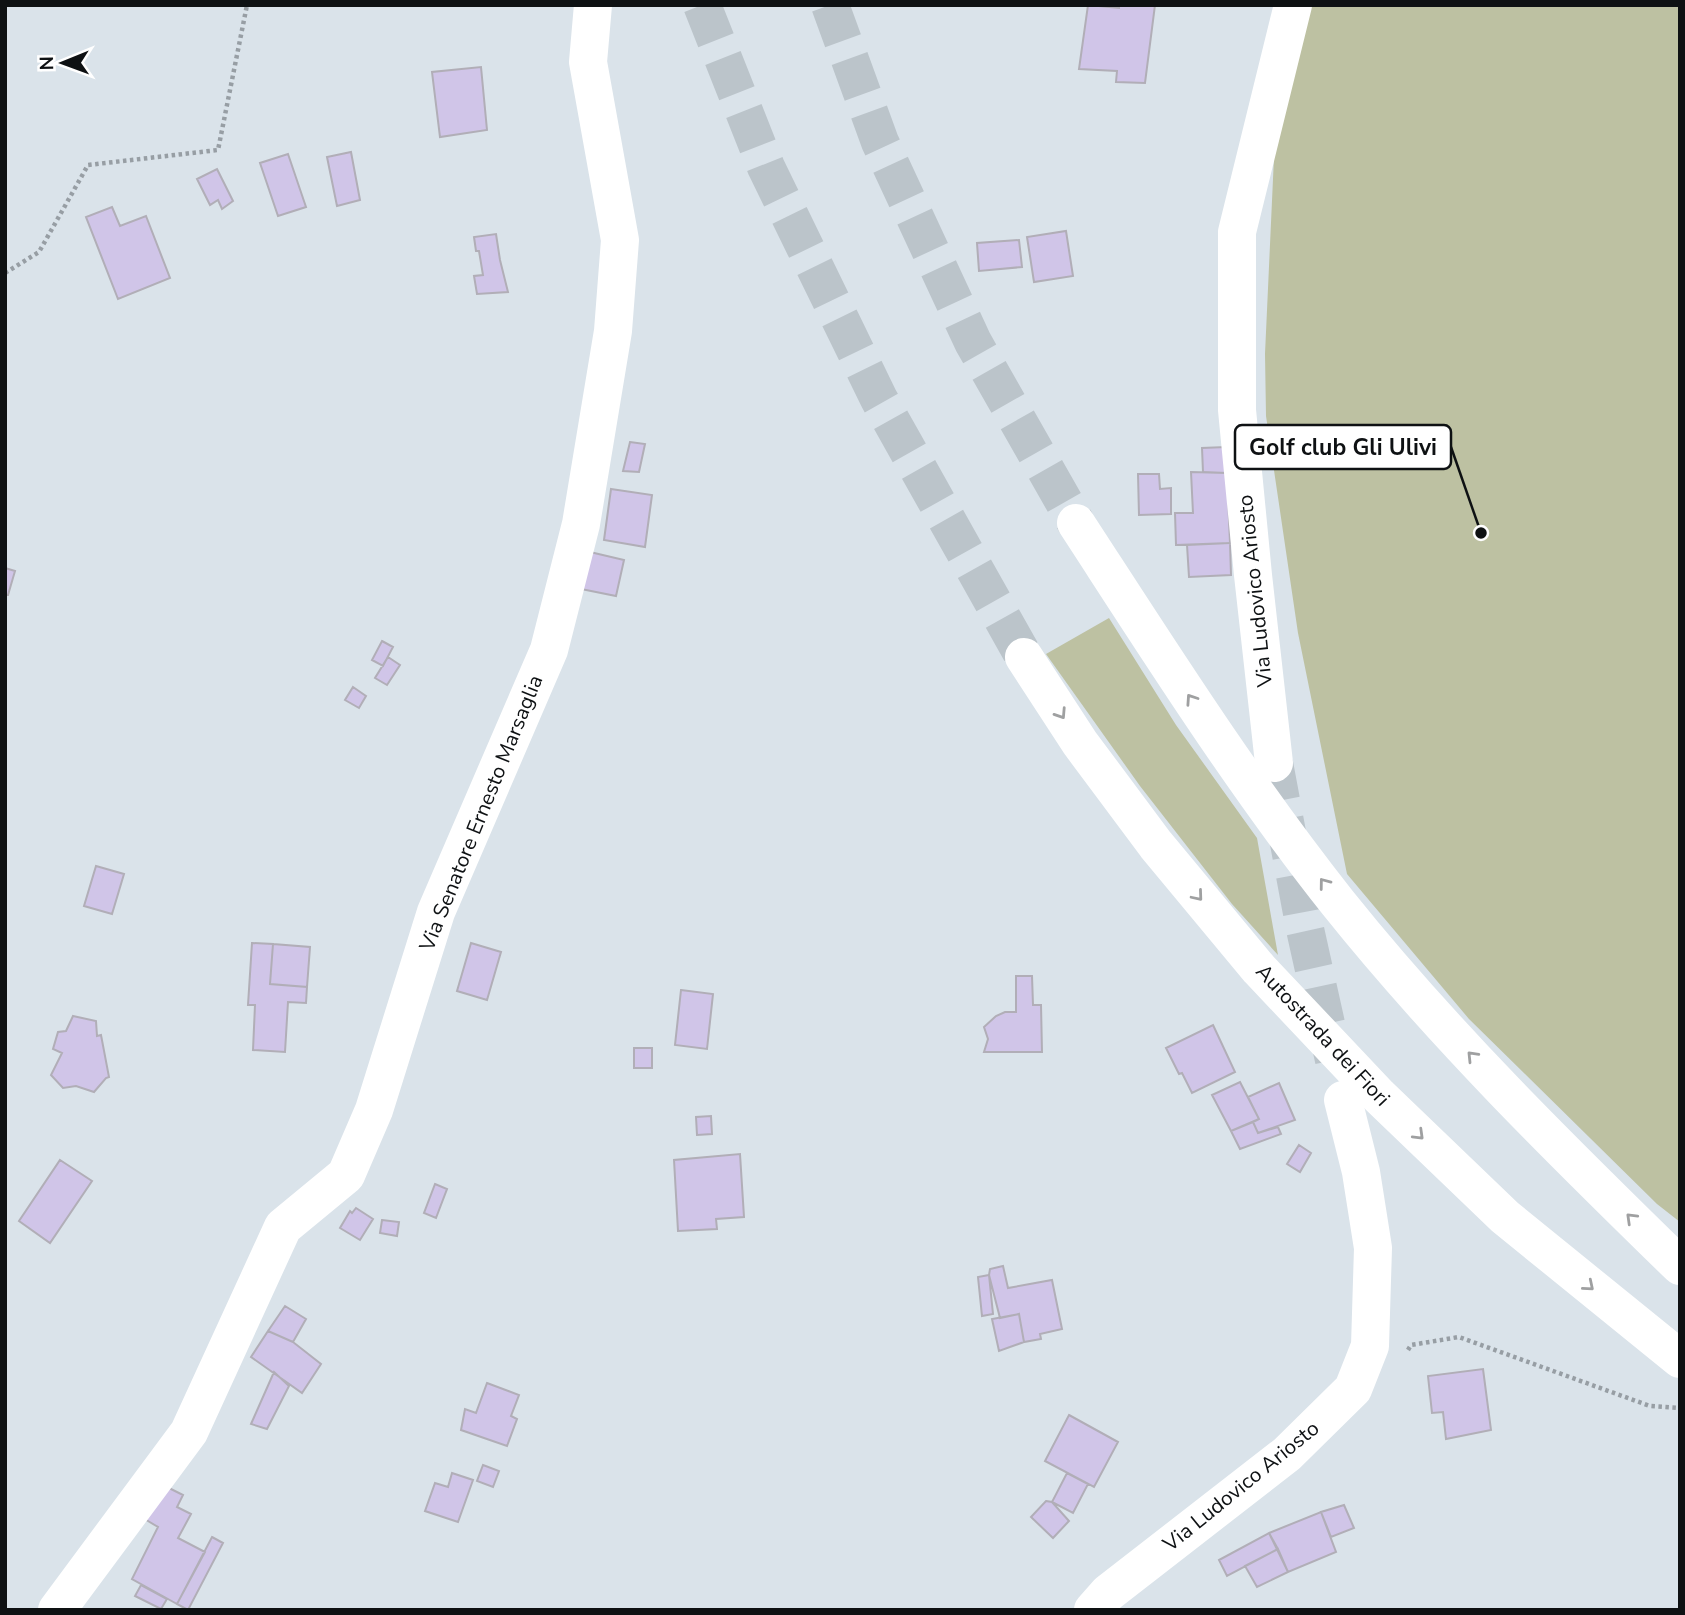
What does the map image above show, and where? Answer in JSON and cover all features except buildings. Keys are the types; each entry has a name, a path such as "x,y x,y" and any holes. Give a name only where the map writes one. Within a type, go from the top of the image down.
{"main road":[{"name":"Via Senatore Ernesto Marsaglia","path":"57,1610 189,1432 283,1227 345,1175 374,1110 436,912 549,650 581,524 613,331 620,240 589,62 593,5"},
{"name":"Via Ludovico Ariosto","path":"1274,763 1252,575 1237,410 1237,232 1293,5"},
{"path":"1076,523 1233,762 1339,903 1442,1024 1576,1165 1680,1266"},
{"name":"Autostrada dei Fiori","path":"1024,657 1080,743 1149,835 1259,969 1379,1096 1506,1217 1680,1359"},
{"name":"Via Ludovico Ariosto","path":"1093,1610 1108,1593 1287,1454 1353,1389 1370,1346 1373,1248 1361,1172 1343,1100"}],"path":[{"path":"5,272 40,252 89,165 218,150 247,5"},
{"path":"1404,1356 1411,1345 1459,1337 1650,1406 1680,1408"}],"green space":[{"path":"1305,5 1680,5 1680,1222 1657,1204 1469,1019 1347,874 1298,633 1266,416 1265,354 1274,157"},
{"path":"1109,618 1176,725 1257,838 1278,955 1232,904 1140,786 1046,654"}],"tunnel":[{"path":"702,5 766,167 879,399 1024,657"},
{"path":"830,5 880,142 973,342 1076,523"},
{"path":"1274,763 1305,929 1334,1060"}],"place":[{"name":"Golf club Gli Ulivi","path":"1481,533"}]}
